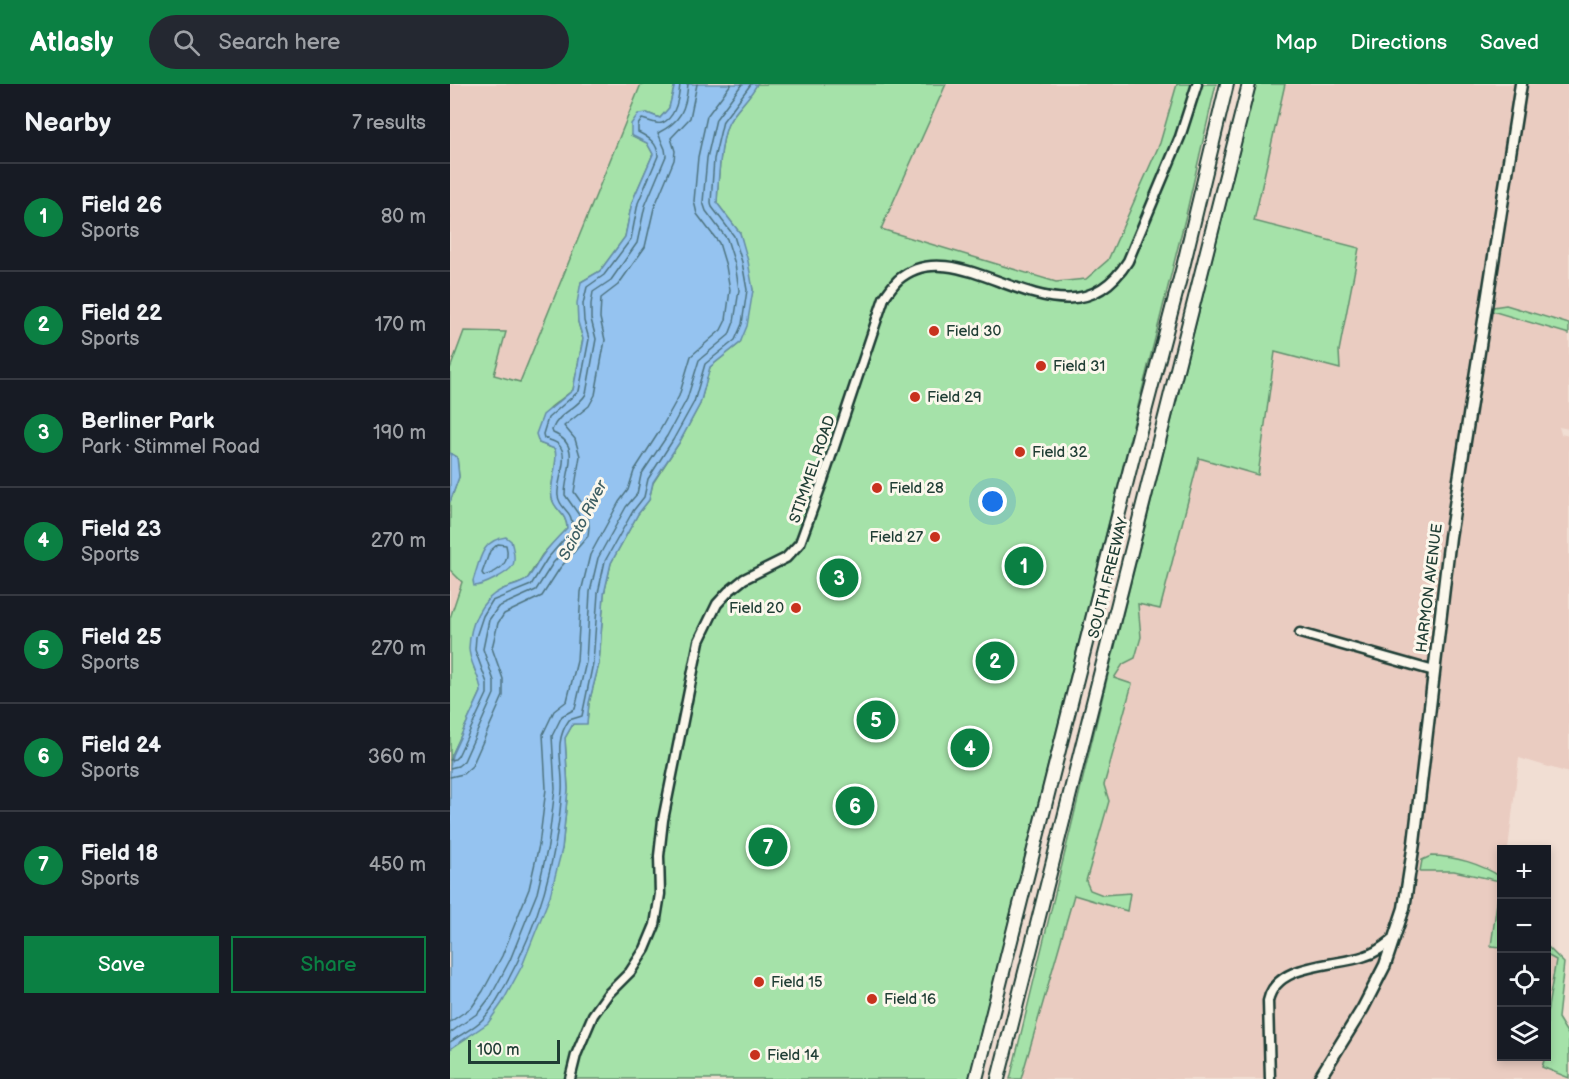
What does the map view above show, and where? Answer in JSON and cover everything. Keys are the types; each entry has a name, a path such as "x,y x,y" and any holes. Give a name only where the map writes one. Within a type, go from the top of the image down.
{"highway":[{"name":"SOUTH FREEWAY","path":"976,1079 1183,267 1227,84"},
{"name":"SOUTH FREEWAY","path":"998,1079 1249,84"}],"main road":[{"name":"HARMON AVENUE","path":"1319,1079 1385,965 1396,936 1410,878 1451,530 1521,84"}],"street":[{"name":"STIMMEL ROAD","path":"570,1079 576,1055 593,1015 608,994 630,972 645,949 655,925 660,894 659,856 663,820 702,634 717,604 729,591 744,579 786,558 800,543 824,480 884,298 898,280 909,273 922,268 940,266 963,270 1052,298 1072,299 1089,296 1103,290 1117,277 1128,261 1180,137 1197,84"},
{"path":"1300,633 1434,671"},
{"path":"1270,1079 1268,1001 1270,992 1276,984 1308,968 1365,957 1382,948 1396,936"}],"shaded area":[{"path":"450,84 641,84 520,382 494,375 506,332 450,369"},
{"path":"946,84 1177,84 1160,143 1108,260 1086,279 1056,282 881,229"},
{"path":"1285,84 1569,84 1569,324 1506,305 1493,311 1569,334 1569,429 1559,427 1561,434 1569,436 1569,773 1519,758 1508,845 1497,845 1497,874 1487,868 1420,870 1454,871 1497,880 1497,902 1491,945 1497,946 1497,1061 1544,1061 1542,1067 1569,1079 1021,1079 1074,895 1127,911 1130,893 1103,896 1090,890 1086,881 1109,801 1104,785 1131,684 1114,678 1123,664 1135,658 1141,637 1138,603 1160,609 1199,458 1258,475 1275,352 1340,369 1339,351 1254,221"},
{"path":"450,570 462,581 450,618"},
{"path":"1551,957 1556,960 1551,989"}],"green space":[{"path":"641,84 675,84 669,108 660,118 647,113 631,135 647,143 653,154 632,202 625,237 600,271 581,282 578,322 583,339 573,390 551,407 539,443 555,449 552,498 565,519 567,528 542,555 526,581 503,589 474,668 481,685 481,692 452,755 450,767 450,618 462,582 450,570 450,502 459,477 457,457 450,453 450,369 464,331 506,332 494,375 520,382"},
{"path":"757,84 946,84 881,229 1056,282 1086,279 1108,260 1160,143 1177,84 1192,84 1176,137 1127,258 1093,294 1100,296 1118,282 1129,264 1197,84 1216,84 1186,215 969,1079 450,1079 450,1049 468,1037 562,849 568,789 565,738 573,724 587,723 589,703 599,664 604,594 611,563 638,514 649,500 653,483 679,443 700,404 710,367 740,343 753,290 740,233 717,203 718,185 726,129 732,117"},
{"path":"1256,84 1285,84 1254,221 1359,248 1339,351 1340,369 1275,352 1258,475 1199,458 1160,609 1138,604 1141,637 1135,658 1123,664 1114,678 1132,684 1104,785 1109,801 1086,881 1090,890 1103,895 1130,893 1127,911 1074,895 1021,1079 1010,1079 1113,654"},
{"path":"1506,305 1569,324 1569,334 1492,311 1493,307"},
{"path":"1431,856 1449,857 1468,862 1497,875 1497,880 1454,871 1420,871 1422,860"},
{"path":"1497,903 1497,947 1491,946"},
{"path":"1551,950 1564,963 1558,1018 1569,1036 1569,1078 1542,1067 1544,1061 1551,1061 1551,989 1556,960 1551,957"}],"water":[{"name":"Scioto River","path":"675,84 757,84 732,117 726,129 720,161 717,203 740,233 748,261 753,290 747,326 740,343 710,367 700,404 679,443 653,482 649,500 638,514 611,563 604,594 599,664 589,703 587,724 573,724 565,738 568,789 562,849 550,896 522,966 502,1003 488,1023 450,1049 450,767 452,755 481,692 469,648 471,631 487,600 501,590 527,579 545,552 567,528 565,519 552,498 555,449 539,443 536,434 543,415 573,390 583,339 578,322 577,303 581,282 600,271 625,237 632,202 653,154 647,143 631,135 631,124 638,114 647,113 660,118 669,108"},
{"path":"450,453 457,457 459,477 450,502"},
{"path":"506,537 511,541 513,547 513,565 495,578 474,586 473,581 486,547 491,542"}],"place":[{"name":"Field 30","path":"934,331"},
{"name":"Field 31","path":"1041,366"},
{"name":"Field 29","path":"915,397"},
{"name":"Field 32","path":"1020,452"},
{"name":"Field 28","path":"877,488"},
{"name":"Field 27","path":"935,537"},
{"name":"Field 26","path":"1024,566"},
{"name":"Berliner Park","path":"839,578"},
{"name":"Field 20","path":"796,608"},
{"name":"Field 22","path":"995,661"},
{"name":"Field 25","path":"876,720"},
{"name":"Field 23","path":"970,748"},
{"name":"Field 24","path":"855,806"},
{"name":"Field 18","path":"768,847"},
{"name":"Field 15","path":"759,982"},
{"name":"Field 16","path":"872,999"},
{"name":"Field 14","path":"755,1055"}]}
